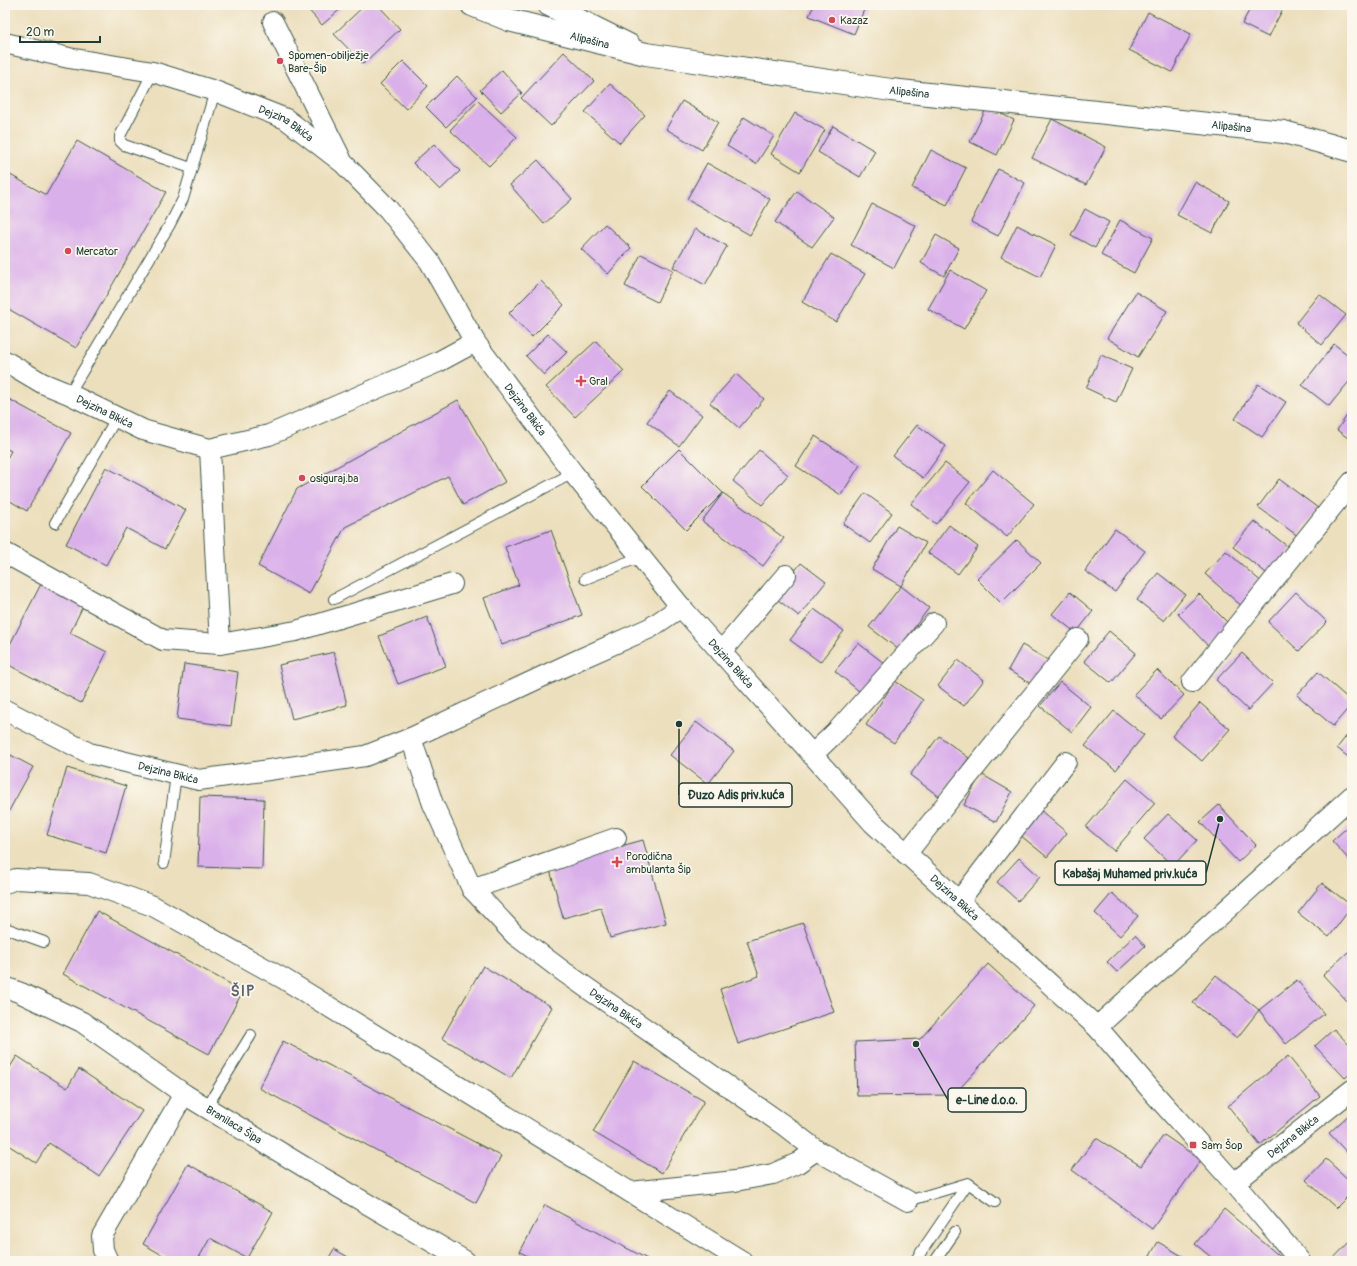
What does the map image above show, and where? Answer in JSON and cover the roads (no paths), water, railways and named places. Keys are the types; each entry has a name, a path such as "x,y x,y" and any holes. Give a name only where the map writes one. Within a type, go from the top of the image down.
{"main road":[{"name":"Alipašina","path":"472,5 509,20 646,54 892,90 1284,132 1352,152"},
{"path":"549,5 646,54"}],"street":[{"path":"274,22 343,163"},
{"name":"Dejzina Bikića","path":"5,43 69,58 152,72 215,91 286,119 343,163 388,209 430,262 475,342 573,473 681,607 873,823 1097,1027 1234,1183 1300,1261"},
{"name":"Dejzina Bikića","path":"5,361 42,382 142,430 210,449 269,435 438,362 475,342"},
{"path":"210,449 220,644"},
{"path":"1192,682 1352,482"},
{"path":"5,553 163,640 220,644 296,631 452,584"},
{"path":"721,652 786,575"},
{"name":"Dejzina Bikića","path":"5,710 89,753 198,780 365,756 411,738 650,628 681,607"},
{"path":"812,755 837,730 934,623"},
{"path":"906,854 1078,639"},
{"name":"Dejzina Bikića","path":"411,738 433,804 472,889 515,935 564,972 785,1126 816,1150 908,1201"},
{"path":"959,901 1066,762"},
{"path":"1097,1027 1352,796"},
{"path":"472,889 616,838"},
{"path":"5,883 16,879 90,883 153,906 284,979 742,1261"},
{"name":"Branilaca Šipa","path":"5,987 82,1022 206,1108 444,1256 465,1261"},
{"name":"Dejzina Bikića","path":"1234,1183 1352,1090"},
{"path":"108,1261 103,1250 102,1236 184,1094"},
{"path":"630,1192 735,1181 773,1174 798,1163 816,1150"}],"lane":[{"path":"152,72 120,136 120,141 124,145 191,168"},
{"path":"69,394 169,226 183,199 215,91"},
{"path":"55,524 117,418"},
{"path":"334,599 573,473"},
{"path":"585,579 640,557"},
{"path":"164,863 176,775"},
{"path":"5,928 44,942"},
{"path":"206,1108 252,1035"},
{"path":"908,1201 968,1183"},
{"path":"968,1183 994,1202"},
{"path":"915,1261 968,1183"},
{"path":"935,1261 955,1232"}],"place":[{"name":"Kazaz","path":"832,20"},
{"name":"Spomen-obilježje Bare-Šip","path":"280,61"},
{"name":"Mercator","path":"68,251"},
{"name":"Gral","path":"581,381"},
{"name":"osiguraj.ba","path":"302,478"},
{"name":"Đuzo Adis priv.kuća","path":"679,724"},
{"name":"Kabašaj Muhamed priv.kuća","path":"1220,819"},
{"name":"Porodična ambulanta Šip","path":"617,862"},
{"name":"e-Line d.o.o.","path":"916,1044"},
{"name":"Sam Šop","path":"1193,1145"}],"district":[{"name":"ŠIP","path":"243,991"}]}
